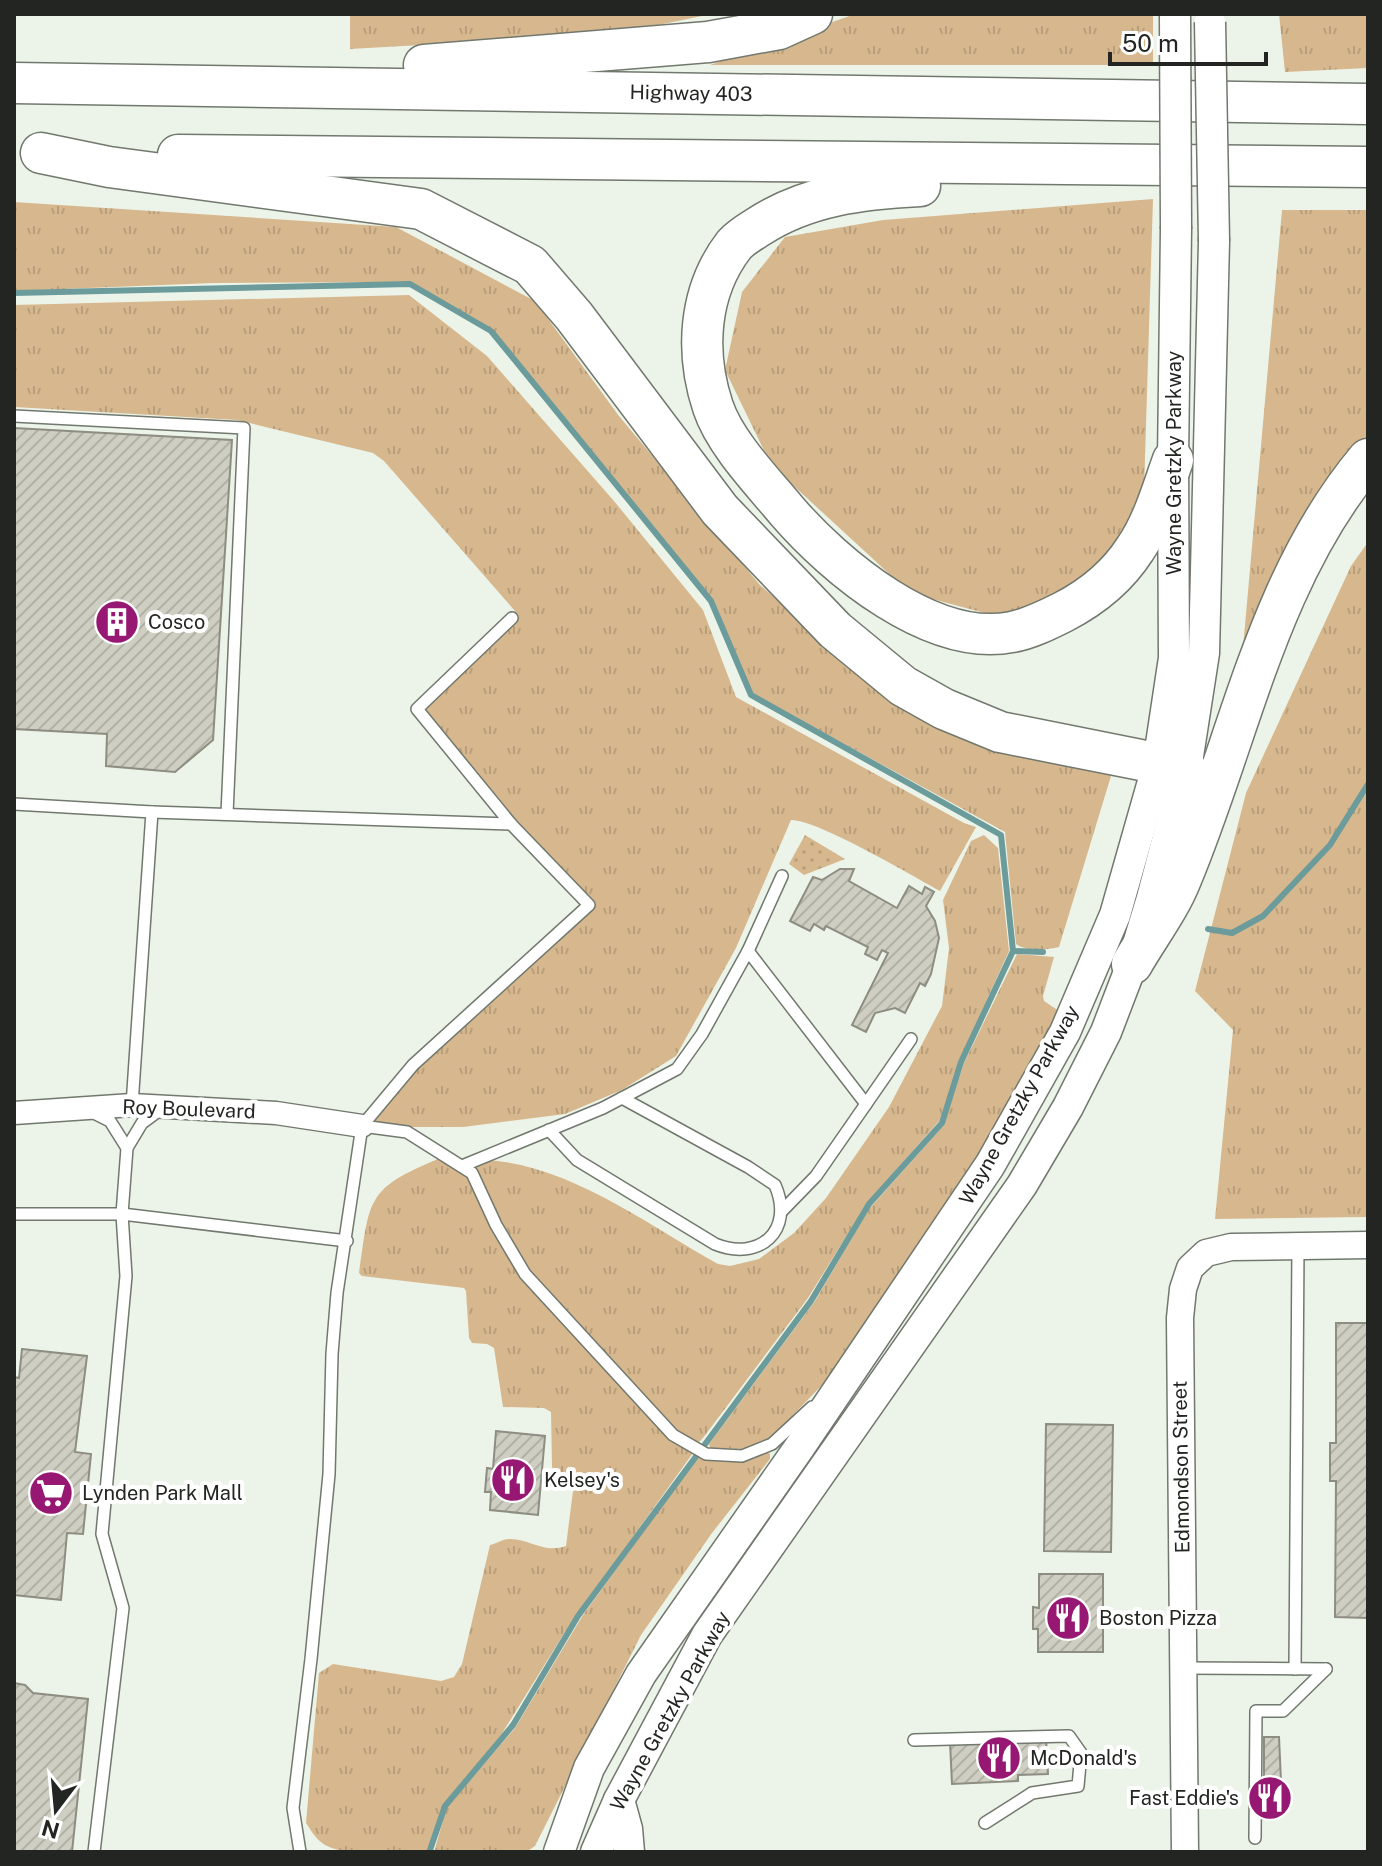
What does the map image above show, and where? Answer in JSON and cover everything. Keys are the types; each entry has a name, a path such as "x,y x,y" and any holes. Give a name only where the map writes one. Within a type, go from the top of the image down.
{"highway":[{"path":"201,85 300,72 489,61 708,42 779,29 812,14"},
{"name":"Highway 403","path":"14,83 1358,103"},
{"path":"28,153 1368,167"},
{"path":"28,153 109,167 421,209 530,265 574,316 720,510 835,630 903,686 944,709 1000,732 1172,767"},
{"path":"1141,163 1032,180 874,188 819,198 778,213 735,244 722,266 710,292 700,348 714,411 757,476 800,526 834,560 869,585 915,614 955,629 1011,632 1052,618 1091,597 1135,549 1156,510 1173,460"},
{"path":"1132,964 1180,882 1272,624 1322,526 1368,459"}],"main road":[{"name":"Wayne Gretzky Parkway","path":"596,1852 619,1800 707,1635 1022,1185 1068,1107 1106,1032 1132,964 1152,898 1172,767 1175,14"},
{"name":"Wayne Gretzky Parkway","path":"559,1852 589,1768 641,1674 990,1165 1065,1032 1115,915 1172,767 1204,653 1214,241 1210,18"},
{"path":"619,1800 629,1852"}],"street":[{"name":"Roy Boulevard","path":"14,1113 132,1105 276,1113 362,1126"},
{"name":"Edmondson Street","path":"1185,1852 1180,1318 1183,1289 1190,1268 1206,1253 1231,1247 1368,1245"}],"lane":[{"path":"14,416 244,428 227,814"},
{"path":"300,1852 293,1808 329,1474 337,1293 362,1126 413,1065 589,905 511,824 417,709 512,618"},
{"path":"14,804 152,812 511,824"},
{"path":"132,1105 152,812"},
{"path":"462,1166 622,1098 677,1069 702,1034 748,951 782,876"},
{"path":"748,951 866,1104"},
{"path":"549,1130 577,1160 715,1244 729,1250 754,1249 765,1243 777,1227 782,1211 816,1176 911,1039"},
{"path":"622,1098 766,1178 775,1185 782,1211"},
{"path":"94,1852 123,1608 102,1534 126,1276 122,1214 127,1148 142,1123 164,1107"},
{"path":"84,1108 110,1121 127,1148"},
{"path":"362,1126 407,1132 472,1173 496,1225 525,1274 673,1435 706,1454 742,1456 772,1444 855,1366"},
{"path":"14,1214 122,1214 347,1241"},
{"path":"1295,1669 1298,1246"},
{"path":"1183,1668 1326,1669 1283,1711 1256,1711 1255,1838"},
{"path":"914,1740 1069,1736 1081,1753 1078,1786 1032,1793 985,1823"}],"green space":[{"path":"350,14 712,14 614,34 350,49"},
{"path":"855,14 1153,14 1153,65 710,65"},
{"path":"1279,14 1368,14 1368,68 1285,72"},
{"path":"1153,199 1144,490 1123,543 1055,602 992,615 910,593 771,465 725,370 742,292 785,237 883,220"},
{"path":"14,202 396,227 535,301 619,416 760,585 881,689 1100,763 1111,776 1059,947 1031,949 1016,944 1005,832 753,694 714,601 493,330 410,282 213,283 14,291"},
{"path":"1282,210 1368,210 1368,443 1300,521 1241,670"},
{"path":"409,295 487,356 614,501 703,610 736,697 976,827 940,891 842,838 791,820 736,948 676,1056 622,1090 565,1114 463,1127 368,1123 414,1067 592,901 507,811 425,710 426,705 515,617 515,611 384,461 373,453 237,420 14,407 14,305"},
{"path":"1368,542 1368,1217 1215,1219 1233,1030 1195,991 1246,793 1351,566"},
{"path":"805,835 845,859 804,875 789,864"},
{"path":"984,835 998,848 1009,951 960,1059 940,1120 867,1203 808,1298 703,1438 698,1443 676,1433 527,1273 475,1174 476,1165 481,1160 512,1163 574,1183 718,1264 730,1266 759,1259 794,1233 826,1198 889,1107 942,1006 949,948 943,900 971,841"},
{"path":"1017,954 1054,957 1043,996 1044,1001 1059,1011 979,1161 823,1384 771,1438 742,1449 710,1448 709,1444 815,1301 869,1209 944,1125 964,1063"},
{"path":"438,1159 462,1169 514,1261 693,1453 565,1632 501,1735 444,1804 428,1852 351,1852 323,1844 306,1823 319,1673 333,1664 441,1681 454,1677 462,1664 490,1545 509,1539 550,1548 566,1546 574,1483 571,1473 554,1472 552,1467 551,1412 544,1408 503,1407 494,1348 472,1343 469,1338 464,1288 362,1276 359,1273 366,1229 375,1200 396,1179"},
{"path":"766,1451 770,1459 712,1533 641,1635 535,1846 526,1852 434,1852 447,1807 515,1728 583,1615 697,1458"}],"building":[{"name":"Cosco","path":"14,428 232,440 213,740 175,772 106,766 107,734 14,729"},
{"path":"840,869 854,869 849,881 897,908 909,886 922,894 925,887 934,892 926,906 935,921 939,938 931,974 925,986 920,983 905,1013 895,1008 875,1013 866,1032 852,1025 888,953 882,950 877,960 865,954 868,947 826,926 824,930 814,924 810,931 790,921 813,877 822,880"},
{"path":"1336,1323 1368,1323 1368,1618 1335,1617 1336,1481 1330,1481 1330,1443 1336,1443"},
{"name":"Lynden Park Mall","path":"22,1349 87,1356 75,1452 91,1454 83,1534 67,1533 61,1600 14,1595 14,1377 19,1378"},
{"path":"1046,1424 1113,1425 1111,1552 1044,1551"},
{"name":"Kelsey's","path":"496,1431 545,1436 538,1515 490,1510 491,1492 485,1492 487,1468 493,1469"},
{"name":"Boston Pizza","path":"1039,1574 1103,1574 1103,1652 1038,1652 1038,1629 1033,1629 1033,1607 1039,1608"},
{"path":"14,1683 25,1685 33,1693 88,1699 72,1852 14,1852"},
{"path":"1264,1737 1279,1737 1282,1804 1278,1807 1261,1804 1261,1791 1264,1791"},
{"name":"McDonald's","path":"1046,1738 1048,1774 1018,1775 1018,1781 952,1784 950,1742"}],"waterway":[{"path":"14,293 410,284 491,331 711,601 751,695 1001,835 1013,951 961,1062 942,1123 869,1204 811,1301 578,1616 513,1725 445,1806 430,1850"},
{"path":"1208,929 1232,933 1263,916 1330,845 1368,784"},
{"path":"1013,951 1043,952"}],"place":[{"name":"Cosco","path":"117,622"},
{"name":"Kelsey's","path":"513,1480"},
{"name":"Lynden Park Mall","path":"51,1493"},
{"name":"Boston Pizza","path":"1068,1618"},
{"name":"McDonald's","path":"999,1758"},
{"name":"Fast Eddie's","path":"1270,1798"}]}
